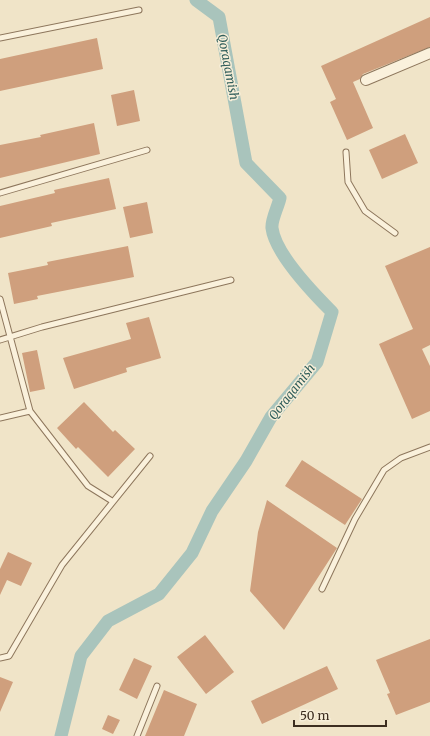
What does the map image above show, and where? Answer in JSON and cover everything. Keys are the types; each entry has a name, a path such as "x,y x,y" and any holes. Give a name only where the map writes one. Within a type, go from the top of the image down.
{"street":[{"path":"366,80 430,53"}],"lane":[{"path":"0,38 139,10"},
{"path":"0,193 147,150"},
{"path":"346,152 348,182 366,211 395,233"},
{"path":"0,340 42,327 231,280"},
{"path":"0,298 30,411 88,486 112,501"},
{"path":"0,418 30,411"},
{"path":"322,589 355,519 384,470 401,458 430,447"},
{"path":"0,658 9,656 62,565 112,501 150,456"},
{"path":"137,736 157,686"}],"building":[{"path":"430,17 430,47 363,74 360,79 353,82 373,128 347,140 330,102 336,99 321,66"},
{"path":"97,38 103,69 0,91 0,59"},
{"path":"134,90 140,121 117,126 111,95"},
{"path":"94,123 100,154 0,178 0,145 41,137 40,135"},
{"path":"405,134 418,163 382,179 369,150"},
{"path":"109,178 116,209 51,223 52,226 0,238 0,206 55,193 54,190"},
{"path":"147,202 153,233 130,238 123,207"},
{"path":"128,246 134,277 37,296 38,299 14,304 8,273 48,265 47,262"},
{"path":"430,247 430,345 422,349 430,366 430,411 412,419 379,344 413,329 385,266"},
{"path":"149,317 161,358 126,368 127,372 74,389 63,358 131,339 126,323"},
{"path":"37,350 45,389 30,392 22,353"},
{"path":"84,402 113,432 115,430 135,449 108,477 78,447 76,449 57,428"},
{"path":"302,460 362,499 345,525 285,486"},
{"path":"267,500 337,548 284,630 250,591 258,532"},
{"path":"8,552 32,563 21,586 7,580 0,595 0,569"},
{"path":"205,635 234,672 206,694 177,657"},
{"path":"430,639 430,702 396,715 387,694 390,693 376,660"},
{"path":"134,658 152,666 137,699 119,690"},
{"path":"327,666 338,689 262,724 251,701"},
{"path":"0,677 13,682 0,712"},
{"path":"164,690 197,704 184,736 145,736"},
{"path":"108,715 120,720 113,734 102,729"}],"waterway":[{"name":"Qoraqamish","path":"61,736 81,656 108,621 159,594 192,553 212,511 246,461 271,417 317,362 332,312 296,273 280,250 272,228 280,198 246,163 219,17 196,0"}]}
